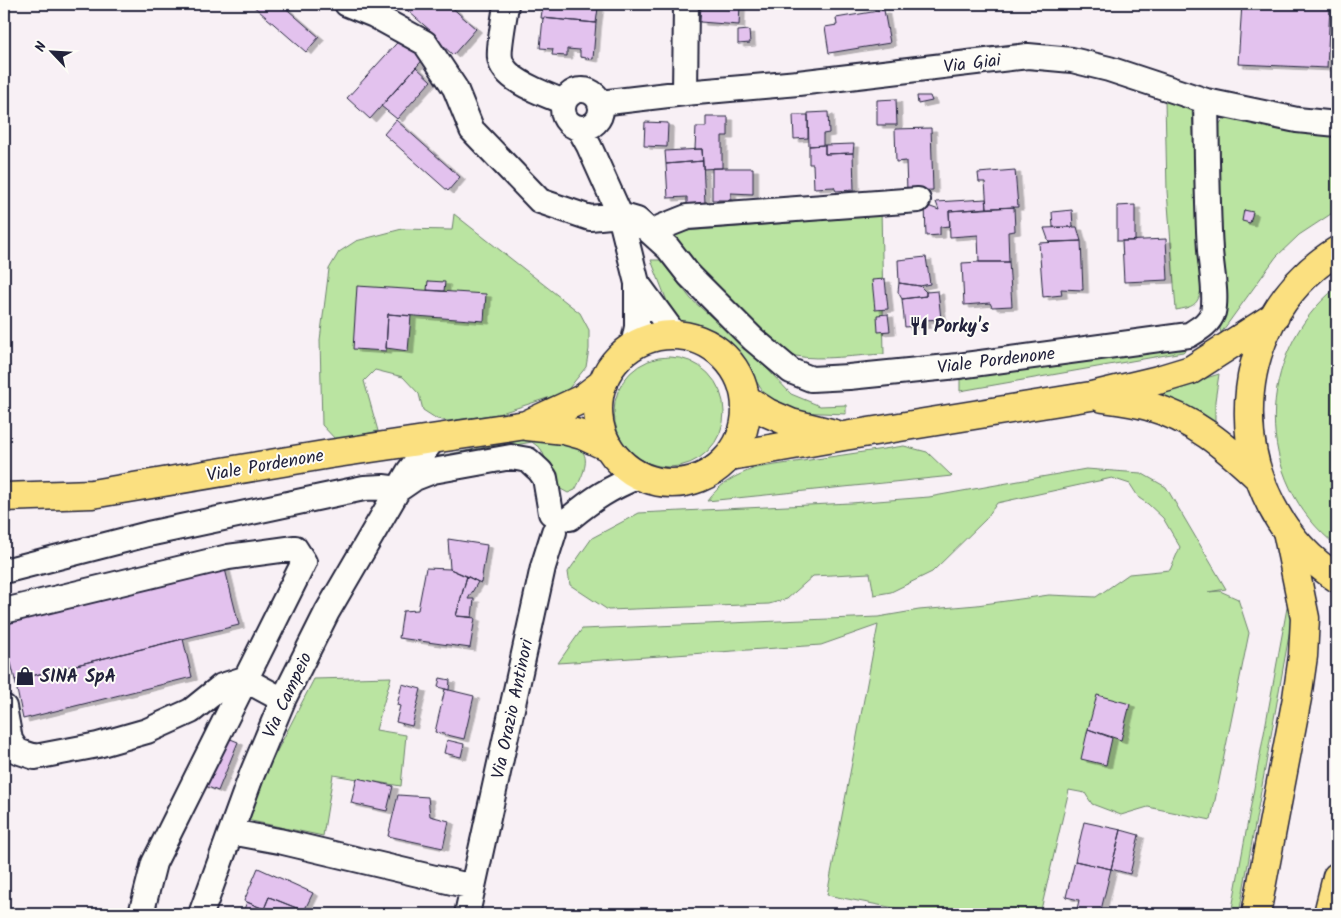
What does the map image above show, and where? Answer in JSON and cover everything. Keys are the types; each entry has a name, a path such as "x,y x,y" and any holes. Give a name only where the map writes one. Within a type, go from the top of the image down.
{"main road":[{"path":"1337,251 1317,265 1302,280 1275,316 1258,355 1249,396 1250,436 1253,456 1259,478 1272,507 1287,531 1314,560 1337,578"},
{"path":"730,456 1091,396 1191,370 1275,316"},
{"name":"Viale Pordenone","path":"675,335 699,340 722,354 739,376 746,399 746,416 739,442 730,456 711,472 697,479 673,484 639,476 621,463 608,447 602,433 599,417 599,399 603,383 617,360 634,346 652,338 675,335"},
{"name":"Viale Pordenone","path":"4,497 92,494 330,454 526,425 564,409 582,399 603,383"},
{"path":"1091,396 1148,406 1193,424 1223,445 1259,478"},
{"path":"746,399 768,413 790,423 844,436"},
{"name":"Viale Pordenone","path":"526,425 564,430 582,435 608,447"},
{"path":"1256,914 1297,698 1303,656 1305,618 1287,531"},
{"path":"1328,914 1337,877"}],"street":[{"path":"348,4 374,15 425,43 455,88 472,130 540,201 590,218 620,215"},
{"path":"506,4 499,57 504,70 520,82 564,102"},
{"path":"685,93 686,4"},
{"name":"Via Giai","path":"600,103 685,93 798,84 1028,56 1072,60 1109,69 1206,101 1297,120 1337,124"},
{"path":"579,90 592,93 600,103 601,110 597,122 586,128 574,127 565,119 563,113 564,102 573,92 579,90"},
{"name":"Viale Pordenone","path":"620,215 637,220 654,235 689,274 753,339 791,371 811,379 958,366 1189,335 1204,327 1213,312 1206,101"},
{"path":"579,128 620,215 637,283 637,327 634,346"},
{"path":"654,235 662,227 687,217 918,200"},
{"path":"637,283 675,335"},
{"name":"Via Campeio","path":"201,914 252,774 283,700 327,612 404,480 433,440"},
{"path":"4,571 148,534 364,488 383,487 404,480 409,459 404,452 393,446"},
{"name":"Via Campeio","path":"404,480 433,471 501,458 520,457 528,460 545,478 558,521"},
{"path":"558,521 617,485 639,476"},
{"name":"Via Orazio Antinori","path":"467,914 543,567 558,521"},
{"path":"4,611 228,557 295,548 304,562 244,679 154,863 141,914"},
{"path":"4,707 10,740 17,751 35,757 98,744 147,730 191,711 222,686 244,679 283,700"},
{"path":"231,832 279,841 473,887"}],"green space":[{"path":"1165,100 1192,108 1201,287 1194,304 1176,310 1167,191"},
{"path":"1225,117 1337,135 1337,210 1299,235 1276,257 1221,333 1218,321 1222,266 1217,138 1218,126"},
{"path":"881,209 884,354 816,358 791,354 749,318 722,291 672,232 803,222 803,215"},
{"path":"454,214 580,313 589,330 589,349 586,367 566,392 498,414 448,421 437,419 423,410 419,394 403,377 375,370 364,381 378,431 337,441 322,425 320,340 329,269 339,252 356,241 402,229 452,230"},
{"path":"651,260 660,260 691,299 753,354 791,394 820,406 846,405 846,414 797,412 767,398 730,344 708,331 694,328 680,320 670,309"},
{"path":"1337,287 1337,546 1309,519 1290,488 1278,453 1274,417 1278,381 1290,347 1310,315"},
{"path":"1197,340 1183,352 960,391 960,379"},
{"path":"669,357 690,361 708,373 720,391 724,412 720,433 708,451 690,463 669,467 648,463 630,451 618,433 614,412 618,391 630,373 648,361"},
{"path":"1219,374 1215,401 1215,428 1156,394"},
{"path":"533,438 571,444 579,448 584,454 583,474 575,490 568,493 559,488 541,449 532,442 439,459 439,456"},
{"path":"904,446 927,452 952,476 707,501 728,481 755,468"},
{"path":"1086,469 1141,473 1166,487 1226,589 1208,592 1220,591 1238,599 1249,633 1211,820 1148,807 1121,815 1092,804 1085,793 1069,790 1040,914 925,914 827,895 878,625 821,645 558,663 582,629 878,617 919,610 977,605 1049,595 1096,597 1129,574 1170,570 1180,547 1163,518 1139,498 1130,484 1112,478 997,503 986,519 932,572 891,592 874,595 870,573 813,576 787,599 769,604 608,610 570,585 568,572 592,538 639,513 851,503 929,497"},
{"path":"1289,597 1291,624 1239,914 1231,914"},
{"path":"391,677 376,730 406,735 401,786 333,775 323,836 242,819 314,679"}],"building":[{"path":"251,4 281,4 319,37 306,52"},
{"path":"400,4 448,4 476,29 453,55 430,34 432,32"},
{"path":"543,4 598,8 596,23 541,18"},
{"path":"701,4 740,4 739,25 700,22"},
{"path":"1242,4 1337,4 1337,6 1330,6 1327,68 1238,64"},
{"path":"884,10 890,43 829,53 825,27 837,25 836,18"},
{"path":"543,18 596,23 593,59 580,57 580,50 567,49 567,56 552,55 553,49 540,48"},
{"path":"749,30 750,43 738,44 738,31"},
{"path":"404,35 427,55 370,119 347,98"},
{"path":"416,67 431,81 397,119 381,106"},
{"path":"917,96 930,96 932,101 918,104"},
{"path":"896,99 897,125 877,125 877,100"},
{"path":"828,112 829,133 823,134 823,145 809,146 808,113"},
{"path":"793,115 808,115 808,138 794,139"},
{"path":"706,117 728,117 728,136 722,136 722,168 703,169 702,149 695,149 696,127 706,127"},
{"path":"396,120 460,177 448,191 384,134"},
{"path":"645,122 668,123 667,147 644,146"},
{"path":"931,128 933,190 907,191 906,161 896,162 895,129"},
{"path":"854,144 853,153 825,154 825,145"},
{"path":"825,145 825,154 853,153 854,190 836,191 834,187 814,188 813,164 809,164 809,146"},
{"path":"702,149 703,161 666,164 665,151"},
{"path":"703,161 705,203 687,205 687,197 668,198 666,164"},
{"path":"712,168 753,168 753,194 731,193 731,200 712,200"},
{"path":"1015,170 1018,207 987,208 985,182 979,182 978,173"},
{"path":"986,199 987,208 949,211 950,226 940,227 940,235 926,236 925,205 939,210 936,202"},
{"path":"1135,205 1135,241 1117,241 1117,206"},
{"path":"1014,207 1015,231 1008,232 1009,262 979,262 978,235 950,237 949,211"},
{"path":"1072,210 1073,227 1053,227 1052,212"},
{"path":"1244,210 1253,212 1250,223 1242,221"},
{"path":"1077,227 1081,241 1049,242 1044,228"},
{"path":"1166,239 1168,280 1124,282 1122,241"},
{"path":"1081,241 1083,290 1061,289 1062,295 1043,297 1039,243"},
{"path":"926,257 930,284 920,286 899,283 898,260"},
{"path":"1009,262 1012,306 992,307 990,303 964,305 962,263"},
{"path":"885,279 888,309 875,310 872,280"},
{"path":"428,281 445,282 444,291 427,290"},
{"path":"899,283 920,286 926,292 926,296 902,299 898,292"},
{"path":"357,286 486,294 484,321 388,314 386,351 353,349"},
{"path":"938,291 941,319 925,320 926,325 905,327 902,299 926,296 926,292"},
{"path":"388,314 411,316 408,351 386,348"},
{"path":"888,314 890,331 878,332 877,315"},
{"path":"448,539 487,545 481,583 450,569"},
{"path":"224,565 239,625 15,680 4,632 4,619"},
{"path":"426,568 450,569 467,576 456,616 475,618 470,648 399,638 403,611 418,610"},
{"path":"467,576 478,582 468,599 474,599 472,617 456,616"},
{"path":"183,639 192,677 23,719 15,680"},
{"path":"440,678 450,680 449,690 438,687"},
{"path":"402,684 421,689 412,726 396,722 400,706 397,705"},
{"path":"445,689 474,696 464,739 435,732"},
{"path":"1097,695 1130,704 1121,740 1088,729"},
{"path":"1088,729 1112,738 1106,765 1081,759"},
{"path":"218,734 238,742 218,791 198,783"},
{"path":"447,740 464,744 461,757 444,753"},
{"path":"357,778 393,786 387,811 351,803"},
{"path":"398,795 428,797 430,816 449,821 443,848 388,836"},
{"path":"1084,822 1121,830 1111,869 1075,861"},
{"path":"1121,830 1139,835 1130,874 1111,869"},
{"path":"1075,861 1111,869 1100,914 1076,914 1079,900 1066,897"},
{"path":"258,868 313,893 304,911 269,897 264,909 244,901"},
{"path":"269,897 304,911 303,914 242,914 247,902 264,909"}],"place":[{"name":"Porky's","path":"919,326"},
{"name":"SINA SpA","path":"25,676"}]}
